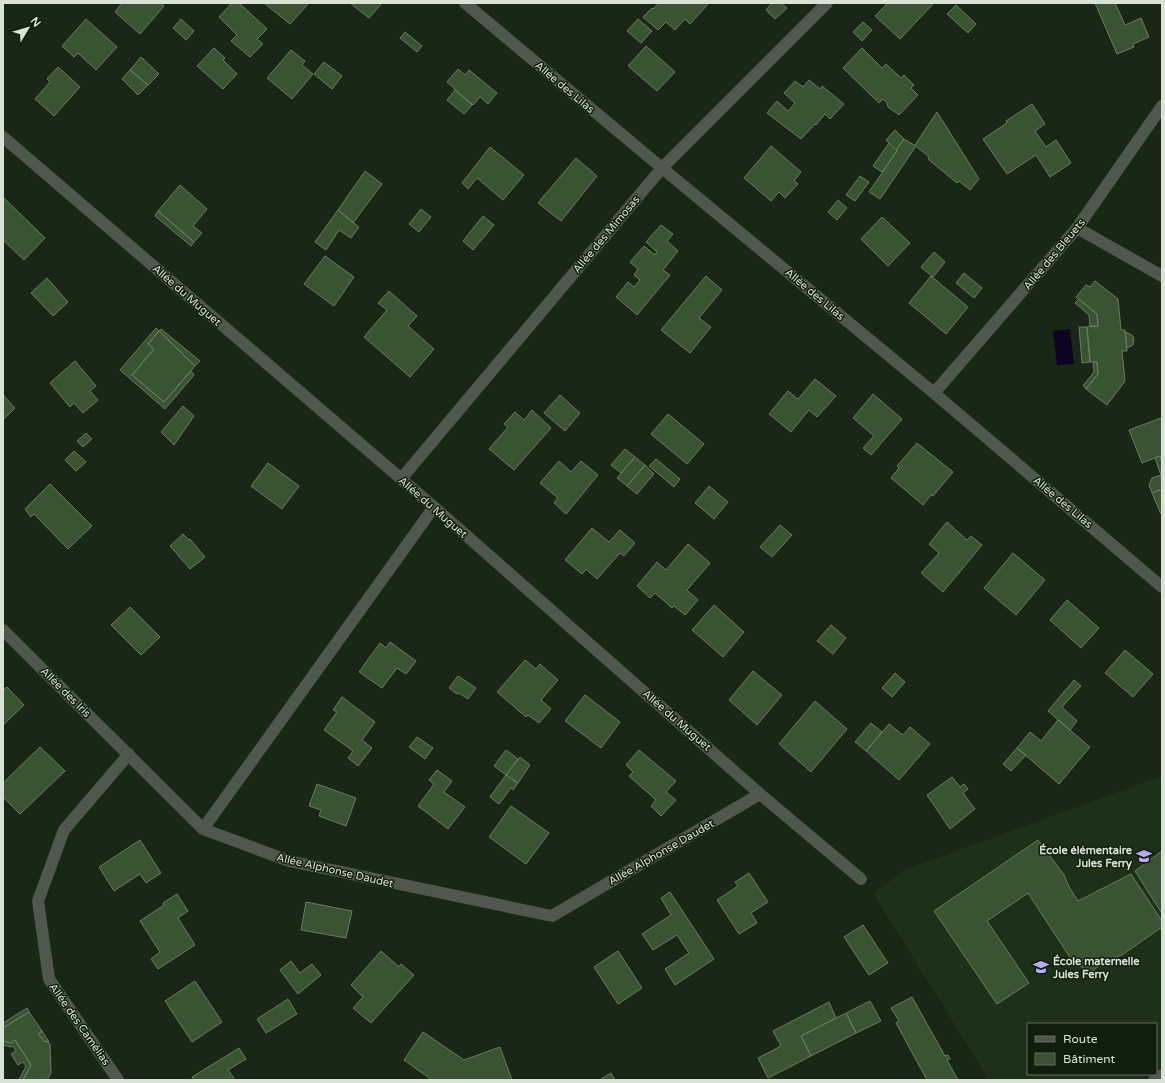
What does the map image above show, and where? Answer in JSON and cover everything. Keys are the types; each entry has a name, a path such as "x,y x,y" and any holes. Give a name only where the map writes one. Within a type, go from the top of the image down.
{"street":[{"name":"Allée des Lilas","path":"465,3 934,393 1162,586"},
{"name":"Allée des Mimosas","path":"401,479 662,168 827,3"},
{"name":"Allée des Bleuets","path":"934,393 1077,228 1162,106"},
{"name":"Allée du Muguet","path":"3,137 434,507 760,794 861,879"},
{"path":"1077,228 1162,276"},
{"path":"203,829 434,507"},
{"name":"Allée des Iris","path":"3,630 203,829"},
{"name":"Allée des Camélias","path":"118,1080 49,979 38,901 64,830 129,754"},
{"name":"Allée Alphonse Daudet","path":"203,829 289,861 552,916 760,794"},
{"path":"1154,1080 1162,1075"}],"shaded area":[{"path":"1070,329 1074,364 1057,365 1053,331"},
{"name":"École maternelle Jules Ferry","path":"1162,776 1162,1066 1157,1070 1157,1023 1027,1023 1027,1075 1150,1075 1142,1080 989,1080 873,893 907,869"}],"building":[{"path":"122,3 160,3 164,6 140,34 115,12"},
{"path":"232,3 239,3 267,29 257,39 263,44 250,57 231,41 237,35 219,17"},
{"path":"264,3 309,3 290,24"},
{"path":"350,3 382,3 369,18"},
{"path":"659,3 709,3 690,24 685,19 675,30 666,22 658,30 643,17"},
{"path":"772,3 781,3 787,8 775,19 766,10"},
{"path":"888,3 934,3 900,39 875,16"},
{"path":"1095,3 1115,3 1125,25 1141,18 1149,37 1133,44 1134,47 1117,54"},
{"path":"956,5 976,24 968,33 947,14"},
{"path":"86,19 117,47 96,70 78,53 74,57 62,46"},
{"path":"181,19 194,31 186,40 173,28"},
{"path":"638,19 652,31 641,43 627,31"},
{"path":"863,22 872,30 862,41 853,32"},
{"path":"405,32 422,46 417,52 400,38"},
{"path":"646,46 675,72 657,91 628,66"},
{"path":"214,48 225,58 223,60 237,74 223,89 197,66"},
{"path":"862,48 882,68 886,64 901,78 904,75 914,85 911,88 918,95 899,115 888,107 887,103 883,99 879,103 843,68"},
{"path":"291,50 305,61 302,65 313,74 292,99 267,78"},
{"path":"141,57 159,74 148,85 130,70"},
{"path":"324,62 342,76 332,89 314,74"},
{"path":"58,67 80,87 54,116 35,99 50,82 47,79"},
{"path":"458,69 465,75 469,70 497,93 488,104 480,97 473,105 447,82"},
{"path":"130,70 148,85 138,95 122,79"},
{"path":"809,80 820,89 822,86 844,104 830,119 825,114 801,139 767,113 777,101 788,111 795,103 784,93 795,81 803,87"},
{"path":"455,90 472,105 464,114 447,100"},
{"path":"1032,104 1045,124 1035,131 1046,147 1056,140 1071,163 1050,177 1036,155 1007,174 983,139 1007,123 1006,121"},
{"path":"937,112 979,179 970,190 959,181 957,183 928,159 929,157 916,146 880,199 869,192 904,139 915,145"},
{"path":"895,130 904,139 896,150 886,140"},
{"path":"889,143 897,151 882,172 873,166"},
{"path":"771,146 801,172 794,181 798,184 785,198 779,192 771,201 744,178"},
{"path":"490,147 524,175 503,200 477,178 468,189 462,183"},
{"path":"576,158 597,176 561,221 538,203"},
{"path":"365,171 382,184 353,223 338,210"},
{"path":"860,176 869,182 855,201 846,195"},
{"path":"180,185 207,209 193,226 202,233 194,242 158,211"},
{"path":"3,197 45,238 24,260 3,240"},
{"path":"838,200 847,208 837,220 828,212"},
{"path":"421,209 431,217 419,232 409,224"},
{"path":"338,210 359,227 351,238 339,230 326,250 315,242"},
{"path":"158,211 194,242 191,246 155,216"},
{"path":"483,216 494,225 473,250 463,241"},
{"path":"882,217 910,243 888,266 861,239"},
{"path":"661,225 673,234 667,241 678,251 663,270 670,275 637,315 616,297 628,282 634,287 640,280 634,275 638,269 630,262 644,246 655,255 657,252 646,242"},
{"path":"934,252 945,262 933,277 921,267"},
{"path":"325,256 354,277 334,306 304,284"},
{"path":"964,273 982,288 974,298 956,283"},
{"path":"706,276 722,290 699,318 711,327 690,353 661,330"},
{"path":"931,276 968,307 946,334 909,303"},
{"path":"47,278 68,302 53,316 31,293"},
{"path":"1095,281 1118,299 1121,330 1125,330 1127,351 1122,351 1125,381 1107,405 1086,389 1098,374 1097,362 1090,362 1087,327 1098,326 1097,314 1076,297 1086,285 1090,287"},
{"path":"389,291 417,316 408,326 434,349 410,377 364,337 387,310 378,303"},
{"path":"1079,299 1097,314 1098,326 1090,326 1089,315 1075,303"},
{"path":"1079,327 1087,327 1090,362 1082,363"},
{"path":"156,328 159,331 148,344 154,349 132,375 164,402 191,371 194,375 165,409 120,370"},
{"path":"161,329 200,361 195,366 159,331"},
{"path":"159,331 195,366 164,402 132,375 154,349 148,344"},
{"path":"1125,332 1132,335 1134,338 1133,345 1127,348"},
{"path":"75,361 96,386 90,391 98,400 83,413 74,403 70,407 50,383"},
{"path":"1093,362 1097,362 1098,374 1086,389 1083,386 1094,372"},
{"path":"815,379 836,396 817,417 809,410 791,432 769,414 788,391 798,399"},
{"path":"873,394 902,419 871,455 863,448 874,436 853,418"},
{"path":"3,395 15,408 4,419 3,419"},
{"path":"560,395 580,413 565,431 544,413"},
{"path":"183,406 194,416 174,445 161,432"},
{"path":"532,410 551,428 514,470 489,449 508,427 504,424 515,412 524,420"},
{"path":"668,414 704,444 687,464 651,434"},
{"path":"1161,418 1162,462 1160,456 1142,463 1129,430"},
{"path":"86,433 92,439 83,447 77,441"},
{"path":"917,443 953,472 933,496 931,495 923,505 891,478 899,468 897,466"},
{"path":"625,449 635,457 621,473 611,465"},
{"path":"74,451 86,462 76,471 65,460"},
{"path":"1160,456 1162,462 1161,475 1155,458"},
{"path":"635,457 645,465 627,486 617,478"},
{"path":"656,459 680,479 674,487 649,466"},
{"path":"559,461 571,472 581,461 598,475 566,514 554,503 558,498 540,483"},
{"path":"268,463 299,486 282,509 251,486"},
{"path":"645,465 654,474 637,494 627,486"},
{"path":"1161,475 1162,491 1159,490 1152,493 1149,485 1152,478"},
{"path":"50,484 92,526 68,549 34,514 31,517 25,509"},
{"path":"709,486 728,502 714,519 695,503"},
{"path":"1159,490 1162,491 1161,514 1152,493"},
{"path":"947,522 967,540 971,536 982,545 943,592 921,573 939,553 929,544"},
{"path":"780,525 792,535 772,557 760,547"},
{"path":"592,528 609,542 620,530 635,543 624,556 620,553 597,579 586,569 582,574 565,560"},
{"path":"183,534 189,540 190,539 205,557 190,569 170,546"},
{"path":"688,544 710,563 687,590 698,600 685,615 674,606 672,608 655,593 650,598 637,586 657,562 666,570"},
{"path":"1013,553 1045,580 1016,615 984,588"},
{"path":"1067,600 1099,628 1081,648 1050,620"},
{"path":"714,605 744,632 723,657 692,630"},
{"path":"130,607 160,637 141,655 111,625"},
{"path":"831,625 846,638 833,654 817,641"},
{"path":"390,642 416,661 406,674 397,668 382,688 359,672 380,643 386,648"},
{"path":"1125,650 1153,674 1133,697 1105,673"},
{"path":"525,660 536,669 540,664 558,680 541,700 551,709 539,723 528,715 526,717 497,692"},
{"path":"753,671 782,695 757,725 729,700"},
{"path":"895,673 905,682 892,697 882,688"},
{"path":"458,676 476,688 468,699 449,688"},
{"path":"1074,680 1081,686 1062,707 1077,721 1070,730 1048,711"},
{"path":"7,687 24,705 3,725 3,690"},
{"path":"585,695 620,722 601,748 565,721"},
{"path":"342,697 375,722 362,740 372,748 358,766 348,758 353,751 324,730 337,712 333,710"},
{"path":"815,701 847,729 811,772 779,744"},
{"path":"1058,720 1090,747 1059,784 1017,748 1030,732 1041,741"},
{"path":"871,723 882,732 866,751 855,742"},
{"path":"889,724 903,735 910,727 930,744 899,780 866,751"},
{"path":"417,737 433,748 425,759 409,747"},
{"path":"40,747 65,771 20,814 3,797 3,783"},
{"path":"1017,748 1026,755 1011,771 1003,764"},
{"path":"506,750 518,759 506,775 494,766"},
{"path":"639,750 676,781 666,792 676,800 661,816 651,806 656,800 629,776 633,772 626,765"},
{"path":"520,757 530,765 518,783 506,775"},
{"path":"437,770 452,781 444,792 465,807 448,829 418,806 434,784 429,780"},
{"path":"506,775 518,783 513,790 511,788 499,804 490,797"},
{"path":"952,777 960,787 964,784 968,789 963,793 975,809 950,829 927,795"},
{"path":"317,784 356,798 346,826 319,816 321,810 309,806"},
{"path":"511,806 549,833 526,864 489,837"},
{"path":"140,840 161,873 146,883 140,874 114,891 99,867"},
{"path":"1038,840 1064,875 1069,887 1078,901 1131,874 1162,921 1162,927 1122,955 1106,961 1089,973 1071,959 1028,893 987,921 1029,983 997,1004 934,911"},
{"path":"1162,851 1162,911 1161,912 1135,871"},
{"path":"749,873 768,902 751,913 757,923 739,934 717,900 738,886 735,882"},
{"path":"670,892 714,959 675,985 665,969 689,953 677,935 653,950 642,934 671,915 661,898"},
{"path":"177,894 188,911 178,918 195,945 158,969 151,959 160,952 140,921 164,905 163,903"},
{"path":"306,902 352,911 346,938 301,930"},
{"path":"863,925 888,963 869,975 844,937"},
{"path":"381,951 399,967 401,964 414,975 371,1023 353,1008 363,997 351,985"},
{"path":"618,951 642,988 618,1004 594,967"},
{"path":"291,961 300,973 312,964 321,975 298,994 280,970"},
{"path":"195,981 222,1022 192,1042 165,1001"},
{"path":"912,997 945,1056 948,1055 950,1059 947,1060 958,1080 927,1080 896,1023 899,1021 891,1008"},
{"path":"288,999 297,1014 266,1033 257,1019"},
{"path":"870,1001 881,1021 856,1033 846,1013"},
{"path":"829,1002 836,1018 801,1036 811,1056 768,1078 758,1058 781,1046 773,1031"},
{"path":"27,1008 29,1012 3,1028 3,1023"},
{"path":"29,1012 42,1031 38,1034 44,1041 50,1044 51,1073 47,1080 23,1080 31,1065 15,1040 11,1043 3,1040 3,1028"},
{"path":"846,1013 856,1033 811,1056 801,1036"},
{"path":"42,1031 49,1042 44,1041 38,1034"},
{"path":"423,1032 464,1060 500,1047 512,1080 432,1080 404,1060"},
{"path":"3,1040 11,1043 15,1040 31,1065 23,1080 19,1080 26,1066 23,1062 18,1065 11,1054 16,1051 13,1046 3,1045"},
{"path":"239,1048 246,1059 228,1070 235,1080 194,1080 192,1077"},
{"path":"611,1073 615,1080 601,1079"}],"place":[{"name":"École élémentaire Jules Ferry","path":"1144,856"},
{"name":"École maternelle Jules Ferry","path":"1041,967"}]}
